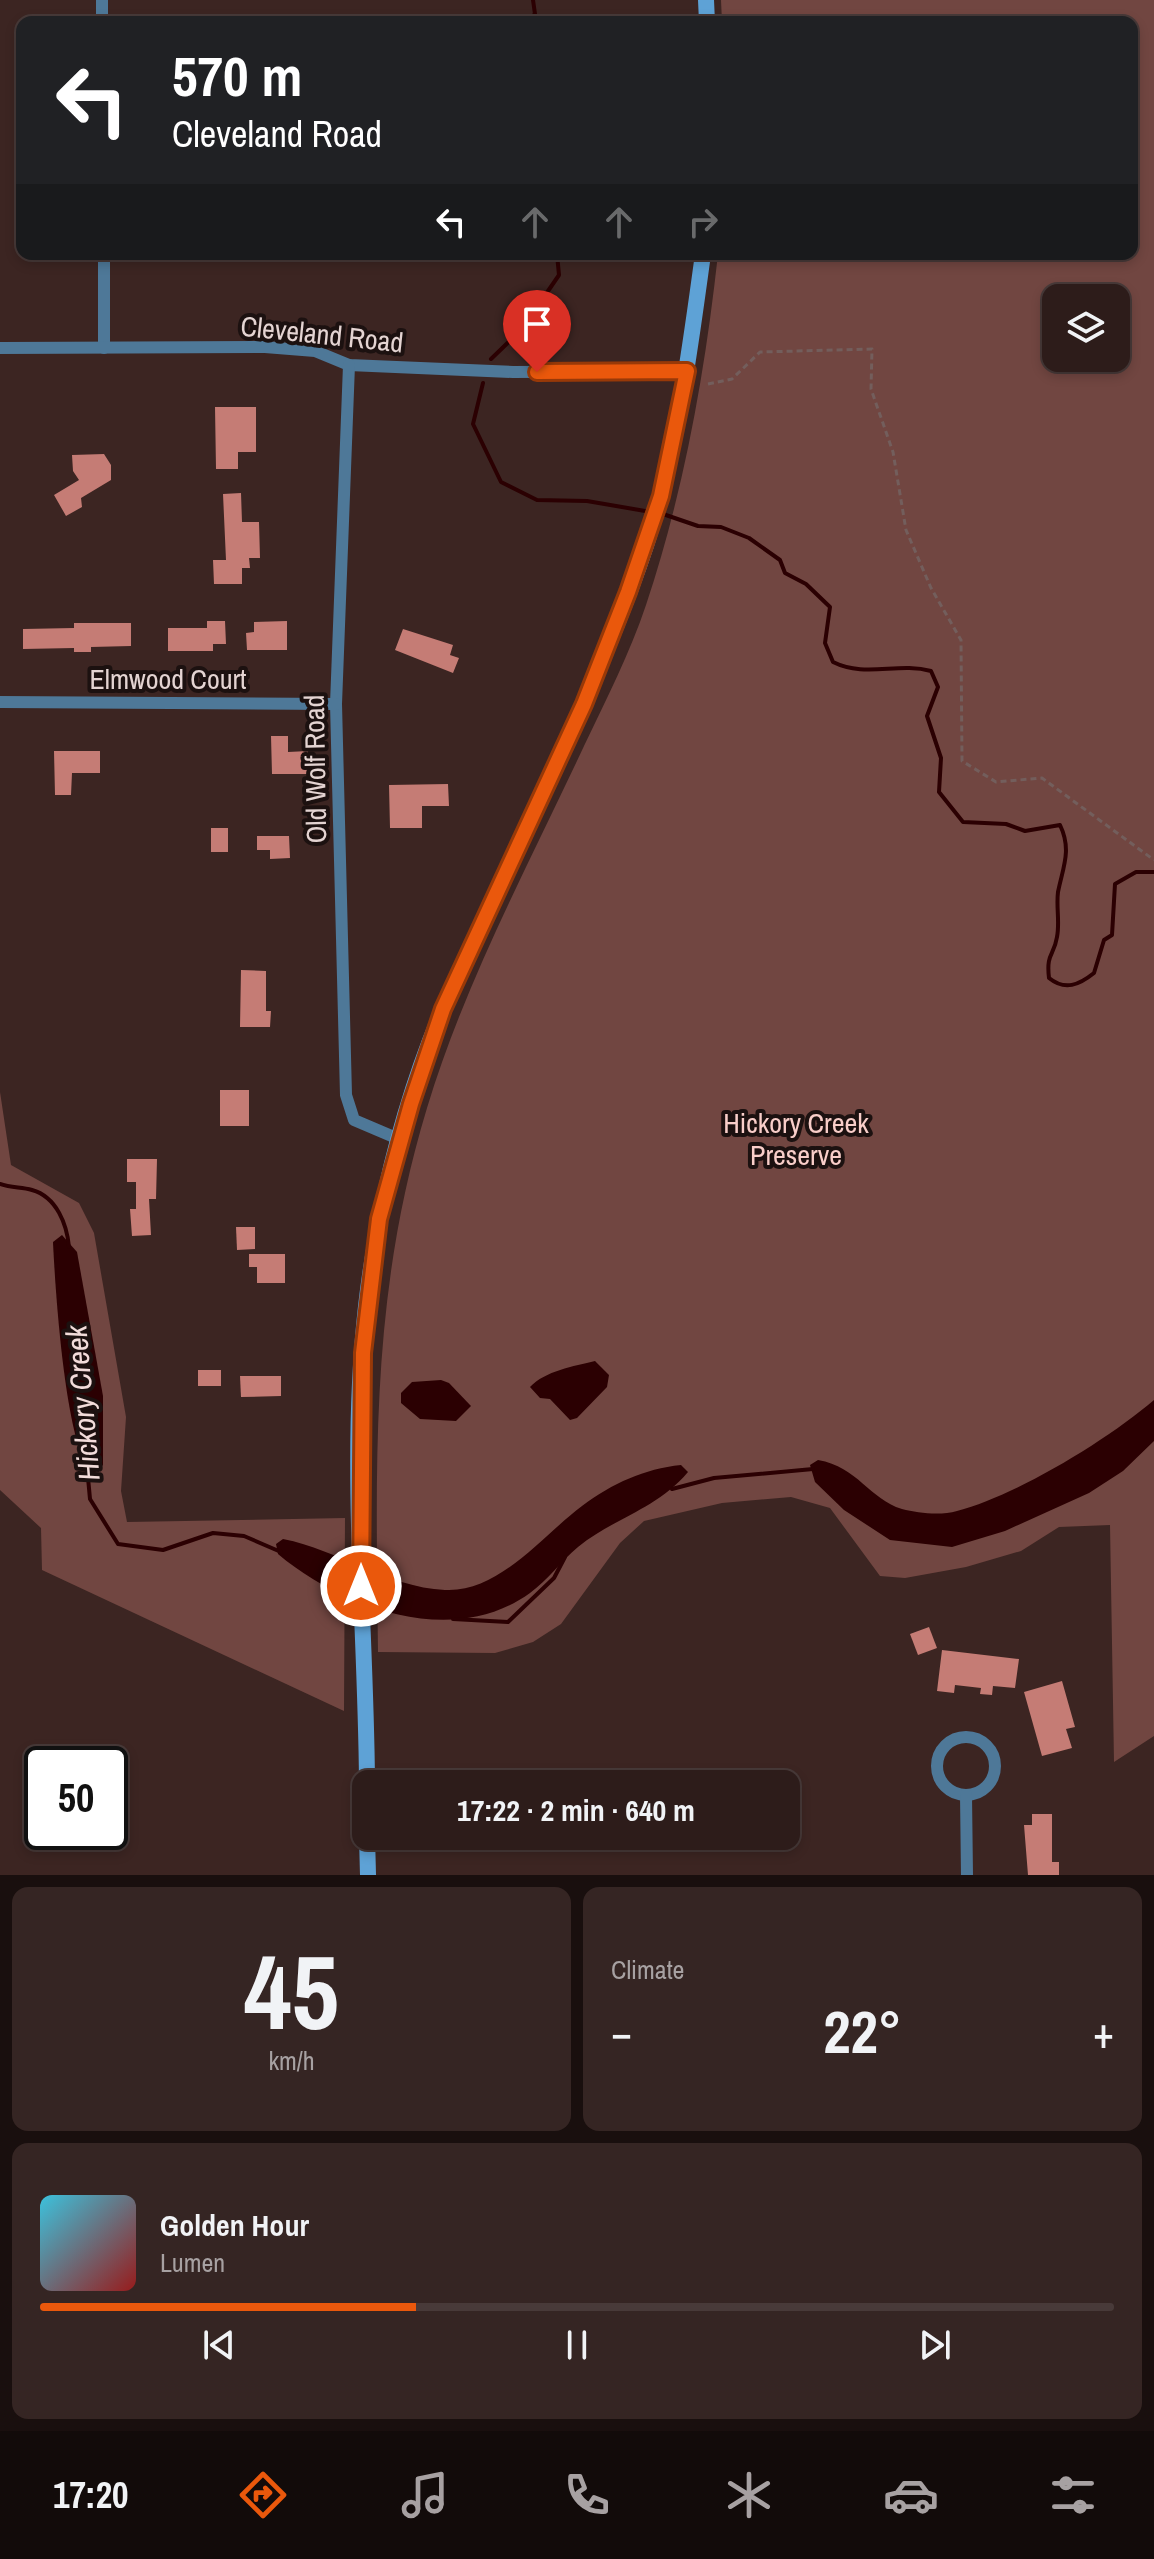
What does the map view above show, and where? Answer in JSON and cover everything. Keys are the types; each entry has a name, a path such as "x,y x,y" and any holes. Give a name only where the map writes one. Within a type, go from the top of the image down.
{"main road":[{"path":"367,1770 361,1612 363,1353 379,1219 443,1009 584,704 651,530 687,371 702,260"},
{"path":"367,1850 368,1875"}],"street":[{"path":"104,260 104,348"},
{"name":"Cleveland Road","path":"0,348 265,347 315,351 349,365 513,372 687,371"},
{"name":"Old Wolf Road","path":"349,365 336,704 346,1095 354,1120 401,1140"},
{"name":"Elmwood Court","path":"0,702 336,704"},
{"path":"969,1737 987,1745 995,1763 991,1781 985,1788 966,1795 943,1784 937,1767 943,1748 959,1738 969,1737"},
{"path":"966,1795 967,1875"}],"path":[{"path":"708,384 732,379 760,352 872,349 871,389 893,452 906,530 931,588 961,640 962,761 996,782 1042,778 1154,860"}],"green space":[{"name":"Hickory Creek Preserve","path":"721,0 1154,0 1154,1736 1114,1762 1110,1525 1059,1527 1021,1551 966,1567 905,1578 880,1576 830,1508 791,1497 722,1503 644,1521 620,1543 561,1624 533,1642 495,1653 378,1652 380,1378 395,1245 408,1177 442,1061 479,969 633,641 671,519 707,343 717,260 1138,260 1138,16 722,16"},
{"path":"0,1092 11,1165 79,1203 94,1233 126,1417 121,1491 127,1522 345,1518 344,1711 42,1570 41,1528 0,1490"}],"water":[{"path":"62,1235 77,1252 103,1396 103,1465 92,1475 75,1433 63,1364 53,1242"},
{"path":"595,1361 609,1375 607,1387 577,1418 570,1420 550,1399 540,1398 530,1387 552,1373"},
{"path":"441,1380 449,1383 471,1406 456,1421 420,1419 401,1403 401,1393 412,1382"},
{"path":"1154,1400 1154,1441 1123,1471 1089,1493 1005,1531 952,1547 890,1540 844,1510 815,1482 810,1465 818,1460 843,1469 881,1498 902,1509 950,1513 1033,1480 1086,1449"},
{"path":"681,1465 688,1472 676,1485 649,1505 578,1547 530,1593 500,1610 467,1618 433,1620 399,1615 366,1605 334,1591 278,1554 276,1544 283,1539 324,1551 403,1582 445,1590 465,1588 502,1572 605,1490 629,1478"}],"building":[{"path":"215,407 256,407 256,452 238,452 238,469 216,469"},
{"path":"104,454 111,465 111,480 81,498 82,507 66,516 54,495 79,480 73,471 72,455"},
{"path":"241,493 242,522 259,522 260,558 249,558 250,568 242,568 242,584 214,584 213,560 226,560 223,494"},
{"path":"207,621 225,621 226,644 213,644 213,651 168,651 168,628 207,628"},
{"path":"287,621 287,650 247,650 246,633 254,632 254,622"},
{"path":"74,623 131,623 131,646 91,647 91,652 74,652 74,648 23,649 23,629 74,628"},
{"path":"403,629 453,645 450,655 459,658 453,673 395,650"},
{"path":"271,736 288,736 288,752 308,751 309,774 272,774"},
{"path":"54,751 100,751 100,773 72,773 71,795 55,795"},
{"path":"448,784 449,806 422,806 422,828 390,828 389,785"},
{"path":"211,828 228,828 228,852 211,852"},
{"path":"257,836 289,836 290,858 270,859 270,850 257,850"},
{"path":"241,970 266,971 266,1011 271,1011 270,1027 240,1027"},
{"path":"220,1090 249,1090 249,1126 220,1126"},
{"path":"127,1159 157,1159 156,1199 149,1199 151,1235 132,1236 130,1209 136,1209 136,1182 127,1182"},
{"path":"236,1227 255,1227 255,1249 237,1250"},
{"path":"249,1254 285,1254 285,1283 257,1283 257,1267 249,1267"},
{"path":"198,1370 221,1370 221,1386 198,1386"},
{"path":"240,1376 281,1376 281,1396 241,1397"},
{"path":"929,1627 937,1648 918,1655 910,1634"},
{"path":"942,1650 1019,1659 1015,1688 993,1686 992,1695 980,1694 981,1688 955,1685 954,1693 937,1691"},
{"path":"1062,1681 1075,1727 1066,1729 1072,1748 1042,1756 1024,1692"},
{"path":"1032,1814 1052,1814 1052,1862 1059,1862 1059,1875 1028,1875 1024,1825 1032,1825"}],"waterway":[{"path":"533,0 533,16"},
{"path":"491,359 522,329 559,275 558,260"},
{"path":"483,383 473,424 501,482 537,500 587,501 651,512"},
{"path":"660,513 698,526 721,527 749,538 780,560 785,573 806,584 830,607 825,643 833,662 857,669 931,671 938,687 927,716 941,758 939,792 963,822 1006,824 1025,831 1060,825 1066,851 1058,892 1058,931 1049,959 1049,978 1072,985 1094,973 1104,940 1112,935 1115,884 1136,872 1154,872"},
{"name":"Hickory Creek","path":"0,1184 32,1190 48,1199 63,1221 69,1247"},
{"name":"Hickory Creek","path":"87,1467 90,1499 118,1544 163,1550 213,1533 244,1536 281,1552"},
{"name":"Hickory Creek","path":"672,1489 714,1478 813,1469"},
{"name":"Hickory Creek","path":"453,1619 508,1622 554,1578 565,1557"}],"route":[{"path":"361,1586 360,1416 363,1353 379,1219 411,1104 443,1009 584,704 651,530 687,371 537,372"}]}
